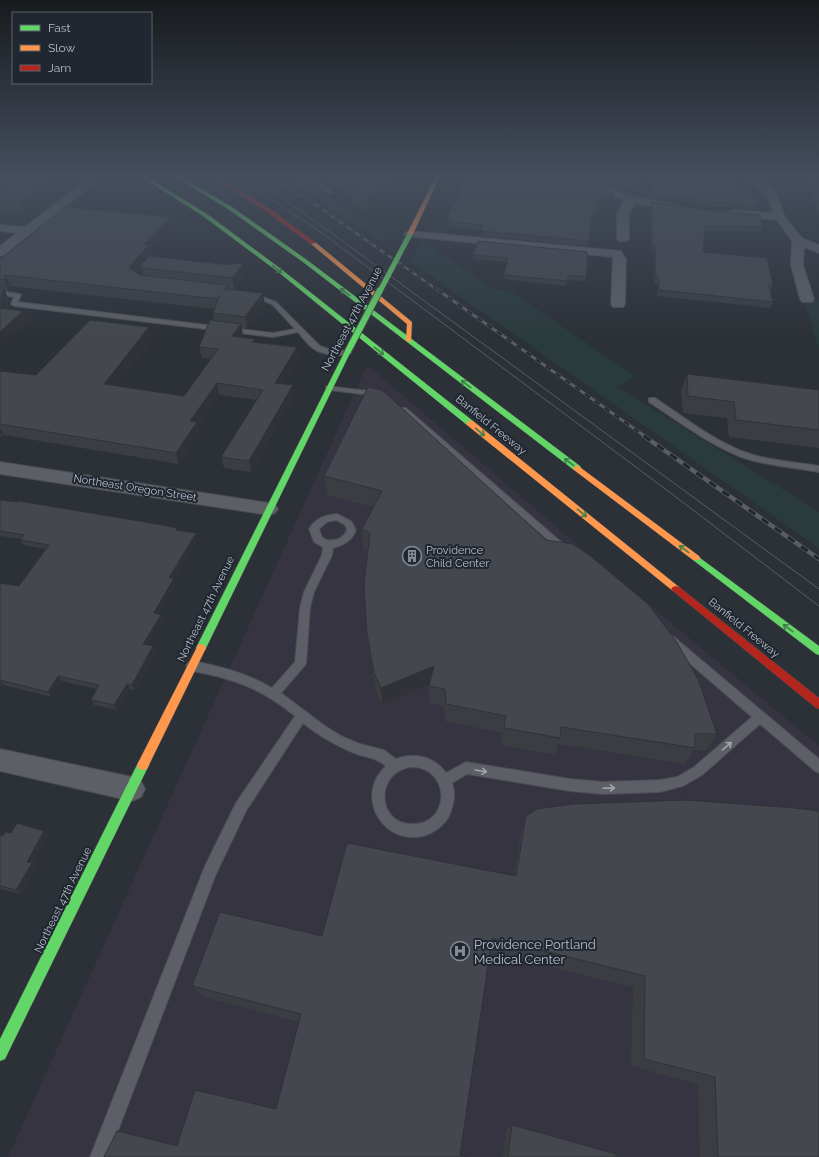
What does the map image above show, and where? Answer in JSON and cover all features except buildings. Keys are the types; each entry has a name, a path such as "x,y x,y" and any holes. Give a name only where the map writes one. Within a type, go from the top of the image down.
{"main road":[{"name":"Banfield Freeway","path":"225,230 274,266 819,704"},
{"name":"Banfield Freeway","path":"261,230 819,651"},
{"path":"295,230 339,262 410,323 409,342"},
{"name":"Northeast 47th Avenue","path":"0,1054 329,388 411,230"}],"street":[{"path":"19,230 28,231"},
{"path":"623,230 623,239"},
{"path":"790,230 798,241 819,249"},
{"path":"0,252 28,231"},
{"path":"409,235 616,254 620,259 618,304"},
{"path":"798,241 797,265 807,299"},
{"name":"Northeast Oregon Street","path":"0,468 269,509"},
{"path":"0,760 132,789"}],"lane":[{"path":"0,292 18,295 14,304 273,334 300,330"},
{"path":"245,294 253,295 274,303 317,348 330,352 348,352"},
{"path":"329,388 374,393 390,400 574,557"},
{"path":"652,400 691,426 736,452 756,458 819,470"},
{"path":"273,694 300,664 305,608 309,592 327,555 328,545"},
{"path":"664,634 760,718 819,767"},
{"path":"192,666 221,671 254,683 273,694 321,730 337,740 359,749 380,754 396,766"},
{"path":"99,1157 207,878 226,836 253,787 302,715"},
{"path":"445,780 466,768 577,786 603,788 660,786 680,782 698,771 760,718"},
{"path":"410,762 420,762 439,772 445,780 449,790 449,800 446,812 440,820 432,826 420,830 407,830 396,826 387,819 381,810 378,800 378,791 381,781 387,773 396,766 410,762"}],"shaded area":[{"path":"363,230 380,230 387,234 382,243"},
{"path":"421,242 425,243 492,288 511,292 634,375 627,382 616,386 819,512 819,548 411,262"},
{"path":"804,298 819,300 819,349"},
{"name":"Providence Portland Medical Center","path":"367,365 601,565 819,746 819,1157 8,1157"}],"tram line":[{"path":"317,230 668,491 819,606"},
{"path":"327,230 819,589"}],"railway":[{"path":"352,230 439,291"},
{"path":"438,290 646,437"},
{"path":"644,436 819,559"}],"traffic: fast":[{"path":"225,230 279,270 470,423"},
{"path":"261,230 305,261 577,468"},
{"path":"348,351 409,236"},
{"path":"201,648 348,351"},
{"path":"696,558 819,651"},
{"path":"0,1054 143,765"}],"traffic: slow":[{"path":"409,236 412,230"},
{"path":"313,243 410,323 409,341"},
{"path":"470,423 676,589"},
{"path":"577,468 696,558"},
{"path":"143,765 201,648"}],"traffic: jam":[{"path":"295,230 313,243"},
{"path":"676,589 819,704"}],"place":[{"name":"Providence Child Center","path":"412,556"},
{"name":"Providence Portland Medical Center","path":"460,951"}]}
